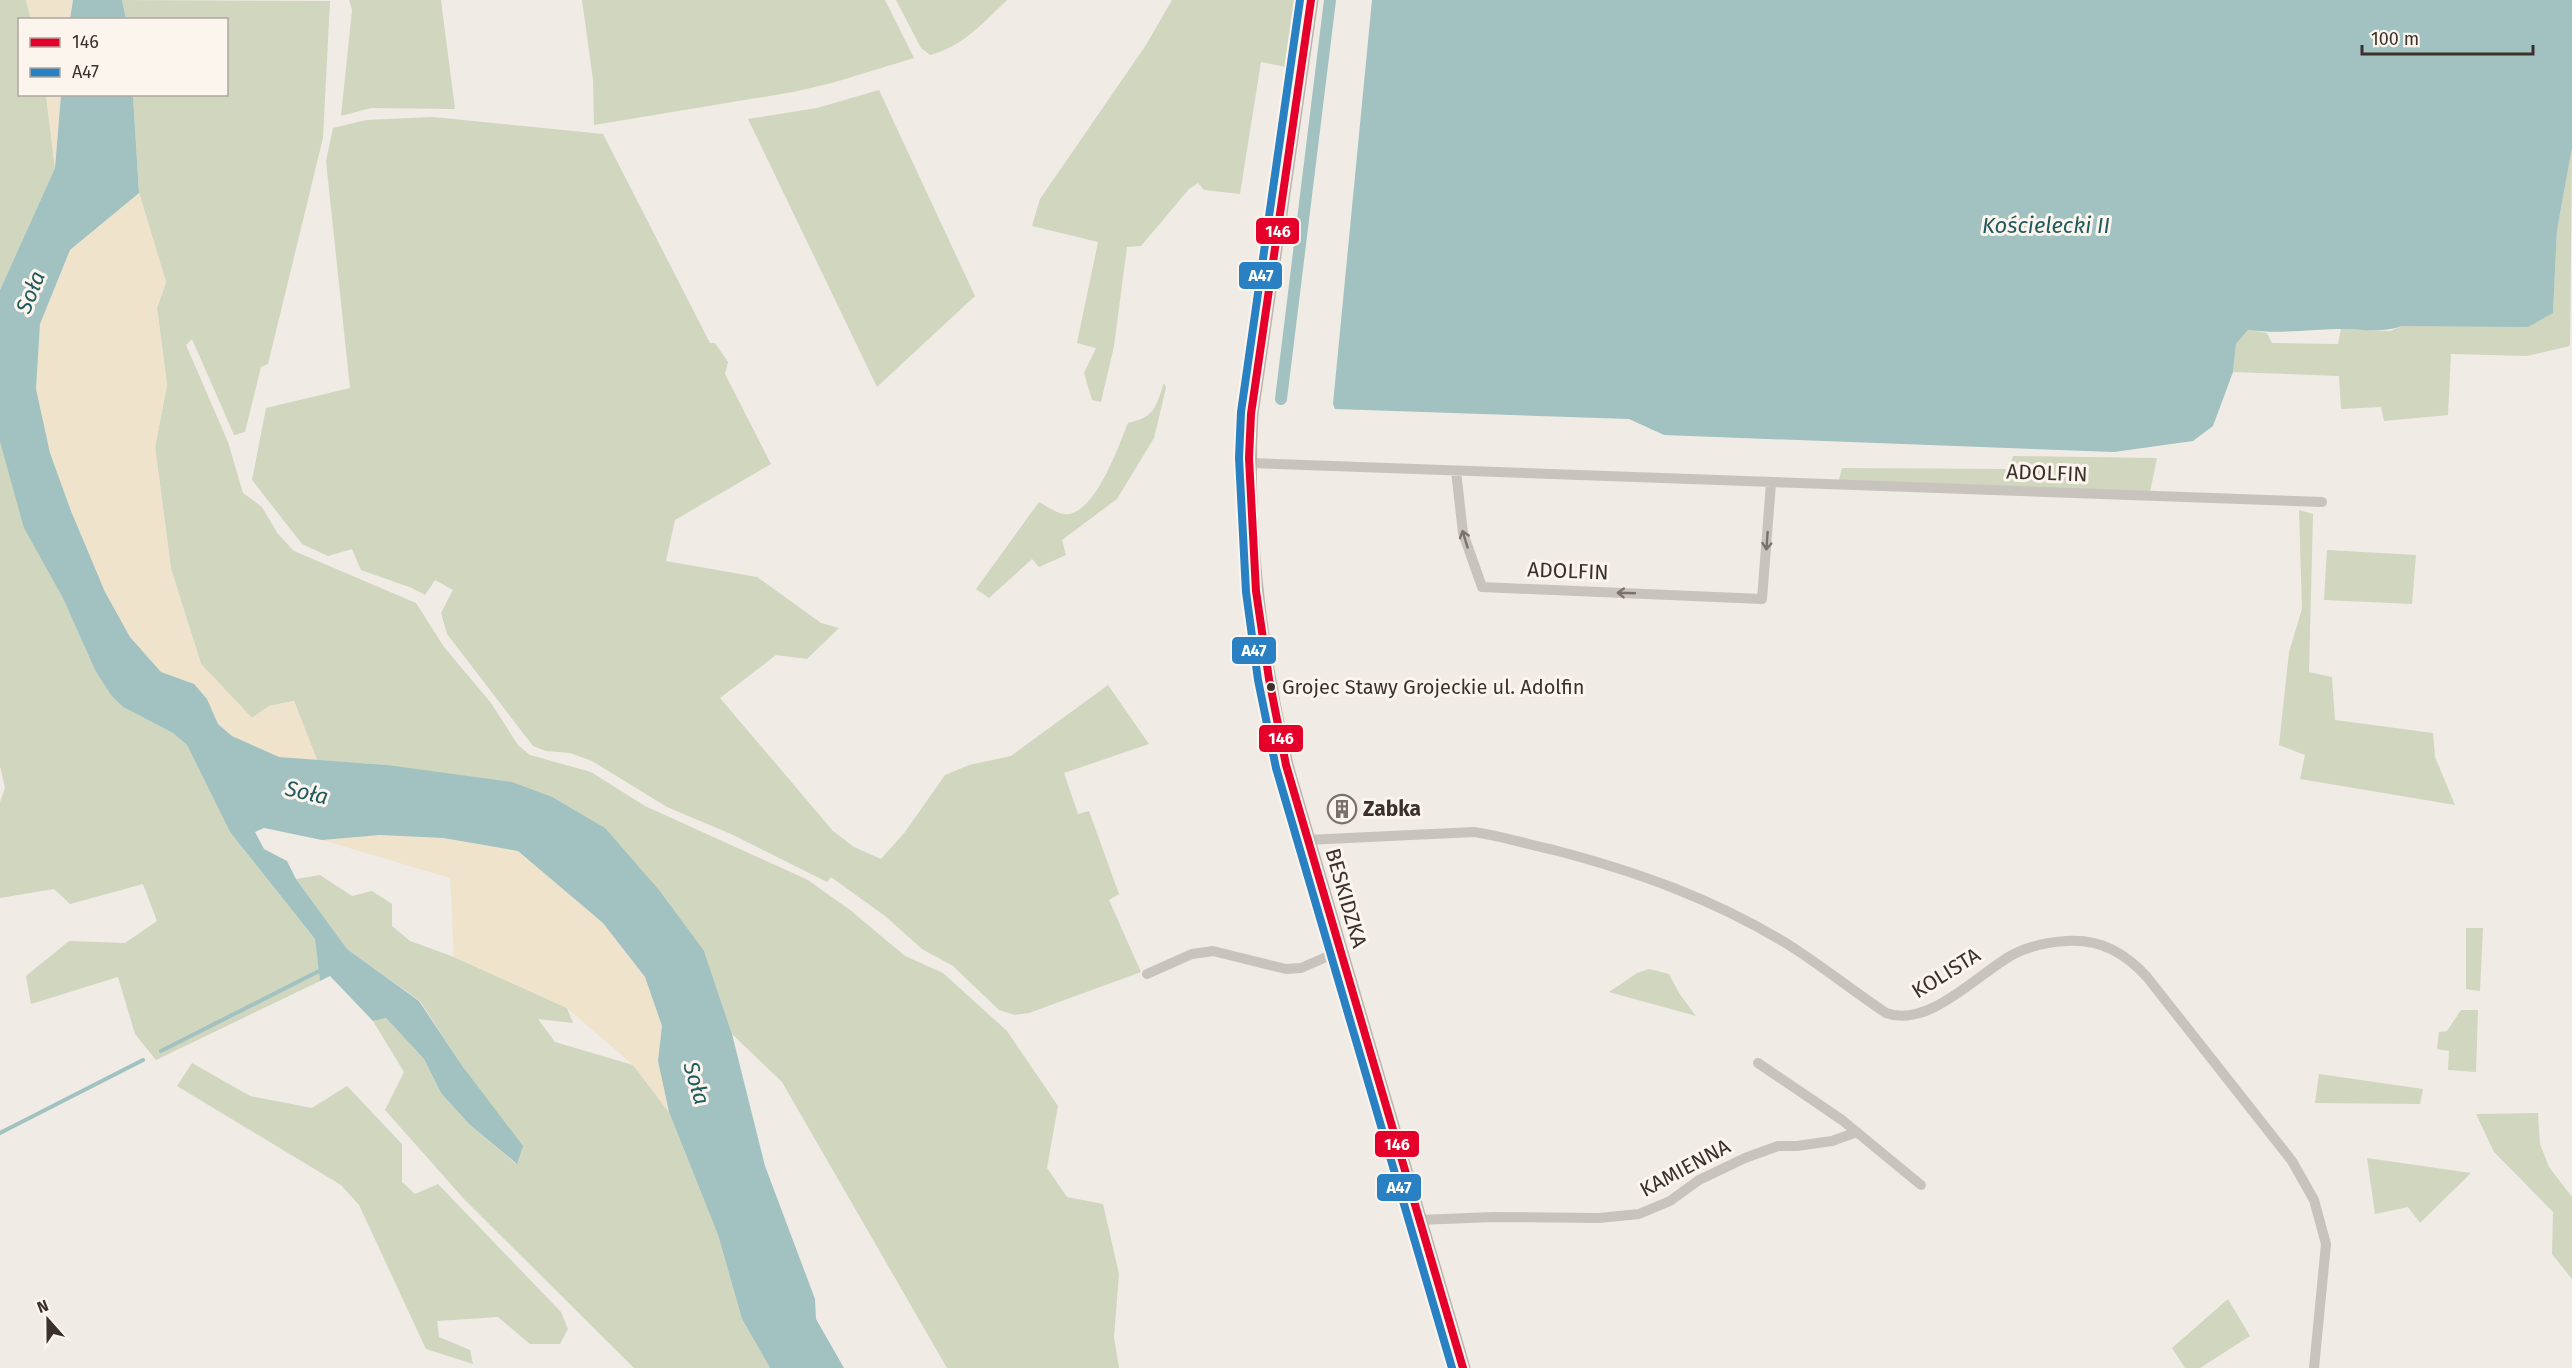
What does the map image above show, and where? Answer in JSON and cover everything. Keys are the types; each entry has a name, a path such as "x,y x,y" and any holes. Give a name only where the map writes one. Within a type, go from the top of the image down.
{"main road":[{"name":"BESKIDZKA","path":"1311,0 1254,384 1248,463 1254,568 1271,690 1286,765 1463,1368"}],"street":[{"name":"ADOLFIN","path":"1248,463 2322,502"},
{"name":"ADOLFIN","path":"1456,471 1463,533 1482,587 1762,599 1771,483"},
{"name":"KOLISTA","path":"1307,840 1474,832 1633,873 1676,887 1712,903 1789,945 1886,1012 1902,1018 1933,1008 2005,959 2030,948 2072,941 2113,948 2126,956 2147,977 2283,1149 2314,1200 2326,1244 2314,1368"},
{"path":"1147,974 1192,954 1213,951 1286,969 1301,968 1340,951"},
{"path":"1758,1063 1857,1132 1921,1185"},
{"name":"KAMIENNA","path":"1419,1220 1493,1217 1599,1218 1639,1214 1670,1201 1698,1180 1745,1158 1778,1146 1832,1142 1857,1132"}],"green space":[{"path":"0,0 26,0 31,18 18,18 18,96 46,96 55,168 0,290"},
{"path":"122,0 330,1 323,138 268,364 261,367 245,432 234,435 192,339 186,345 228,442 243,493 262,507 278,534 294,551 416,603 444,647 491,703 518,745 530,755 591,772 645,806 808,880 850,910 905,956 943,973 1007,1031 1058,1106 1047,1168 1067,1197 1103,1204 1119,1274 1114,1337 1119,1368 947,1368 782,1082 732,1034 704,951 387,765 317,760 294,701 269,706 252,718 201,664 171,569 155,447 167,385 157,308 166,282 139,193 133,96 228,96 228,18 126,18"},
{"path":"349,0 441,0 455,109 371,108 341,116 352,10"},
{"path":"582,0 885,0 914,58 832,83 793,92 594,125 593,80"},
{"path":"896,0 1007,0 962,40 930,55 921,48"},
{"path":"1172,0 1304,0 1295,69 1261,62 1240,194 1204,190 1198,183 1189,189 1141,246 1127,247 1114,346 1101,402 1092,400 1084,373 1096,348 1077,343 1098,242 1032,226 1040,199 1146,45"},
{"path":"879,90 975,296 877,387 748,119 817,108"},
{"path":"433,117 603,134 710,343 715,343 728,362 725,374 771,464 675,520 666,561 757,577 821,623 839,628 807,659 776,655 720,698 833,831 854,847 881,859 905,832 945,775 969,765 1011,756 1108,685 1149,744 1064,773 1078,814 1089,811 1119,894 1109,900 1141,972 1029,1013 1015,1015 999,1010 953,966 922,949 885,916 831,877 827,882 731,834 667,807 592,761 570,753 546,751 533,746 447,634 441,613 453,590 435,580 425,595 361,570 352,549 328,556 302,544 252,480 266,408 350,388 326,161 333,128 366,120"},
{"path":"2572,148 2570,346 2527,356 2451,354 2448,415 2384,421 2381,407 2341,409 2339,376 2233,372 2236,344 2248,330 2267,333 2272,343 2338,344 2341,329 2390,331 2402,326 2553,313 2557,229"},
{"path":"1164,383 1166,388 1154,438 1117,499 1062,540 1066,555 1039,567 1032,559 989,598 976,589 1039,502 1058,512 1069,514 1079,510 1089,501 1105,476 1128,423 1144,418 1153,410"},
{"path":"0,442 9,473 95,670 123,707 173,733 187,745 230,832 315,939 320,981 156,1060 135,1034 118,977 31,1004 26,976 69,941 125,943 157,921 143,884 70,904 54,889 0,898 0,802 5,788 0,766"},
{"path":"2013,456 2157,458 2150,492 1839,480 1842,468 2009,469"},
{"path":"2299,510 2313,514 2309,672 2332,677 2335,720 2433,733 2435,757 2455,805 2300,779 2305,755 2279,745 2289,652 2302,609"},
{"path":"2327,550 2416,555 2412,604 2324,600"},
{"path":"320,875 352,896 372,891 392,904 392,926 410,941 454,957 567,1008 573,1023 538,1019 555,1042 633,1065 669,1112 718,1235 742,1319 770,1368 634,1368 464,1199 385,1110 404,1072 373,1021 386,1018 424,1059 441,1093 469,1124 516,1164 463,1067 420,1001 347,949 296,879"},
{"path":"2466,928 2483,928 2480,991 2466,989"},
{"path":"1649,969 1669,974 1679,993 1696,1016 1609,992 1637,973"},
{"path":"2461,1010 2478,1010 2476,1072 2448,1070 2449,1051 2437,1049 2439,1032 2447,1031"},
{"path":"192,1063 250,1096 312,1108 347,1086 402,1144 402,1182 415,1194 438,1184 561,1312 568,1329 560,1344 530,1344 498,1317 437,1321 439,1337 470,1350 473,1364 426,1349 359,1205 341,1185 177,1086"},
{"path":"2319,1074 2423,1089 2420,1104 2315,1103"},
{"path":"2538,1113 2540,1144 2549,1167 2572,1197 2572,1279 2552,1254 2553,1212 2494,1152 2476,1114"},
{"path":"2367,1158 2471,1173 2420,1223 2408,1207 2375,1214"},
{"path":"2228,1299 2250,1336 2200,1368 2185,1368 2172,1348"}],"sand":[{"path":"26,0 73,0 70,18 31,18"},
{"path":"46,96 61,96 55,168"},
{"path":"139,193 166,282 157,308 167,385 155,447 171,569 201,664 252,718 269,706 294,701 317,760 279,757 232,736 218,724 207,699 194,684 161,672 130,637 105,592 71,511 50,453 36,389 40,324 70,250"},
{"path":"380,835 443,838 518,851 603,923 645,977 662,1026 658,1061 669,1112 633,1065 567,1008 454,957 450,878 322,840"}],"water":[{"path":"73,0 122,0 126,18 70,18"},
{"name":"Kościelecki II","path":"1372,0 2572,0 2572,148 2557,230 2553,313 2528,327 2402,326 2378,330 2337,329 2282,332 2248,330 2236,344 2233,372 2213,426 2193,441 2114,452 1664,435 1629,419 1335,409 1333,404"},
{"name":"Soła","path":"61,96 133,96 139,193 70,250 40,324 36,389 50,453 71,511 105,592 130,637 161,672 194,684 207,699 218,724 232,736 279,757 387,765 512,782 552,797 605,828 659,890 704,951 732,1034 765,1166 815,1299 816,1319 844,1368 770,1368 742,1319 718,1235 669,1112 658,1061 662,1026 645,977 603,923 518,851 443,838 380,835 322,840 264,828 255,832 264,849 287,861 296,879 347,949 419,1001 463,1067 523,1146 517,1164 469,1124 441,1093 424,1059 386,1018 373,1021 330,976 320,981 315,939 230,832 187,745 173,733 123,707 111,695 95,670 63,598 24,528 0,442 0,290 55,168"}],"waterway":[{"path":"1281,399 1330,0"},
{"path":"161,1051 321,970"},
{"path":"0,1133 143,1060"}],"transit line":[{"name":"A47","path":"1300,0 1241,412 1239,458 1246,592 1258,680 1276,768 1452,1368"},
{"name":"146","path":"1311,0 1251,414 1249,458 1256,591 1269,679 1286,765 1463,1368"}],"place":[{"name":"Grojec Stawy Grojeckie ul. Adolfin","path":"1271,687"},
{"name":"Zabka","path":"1342,809"}]}
